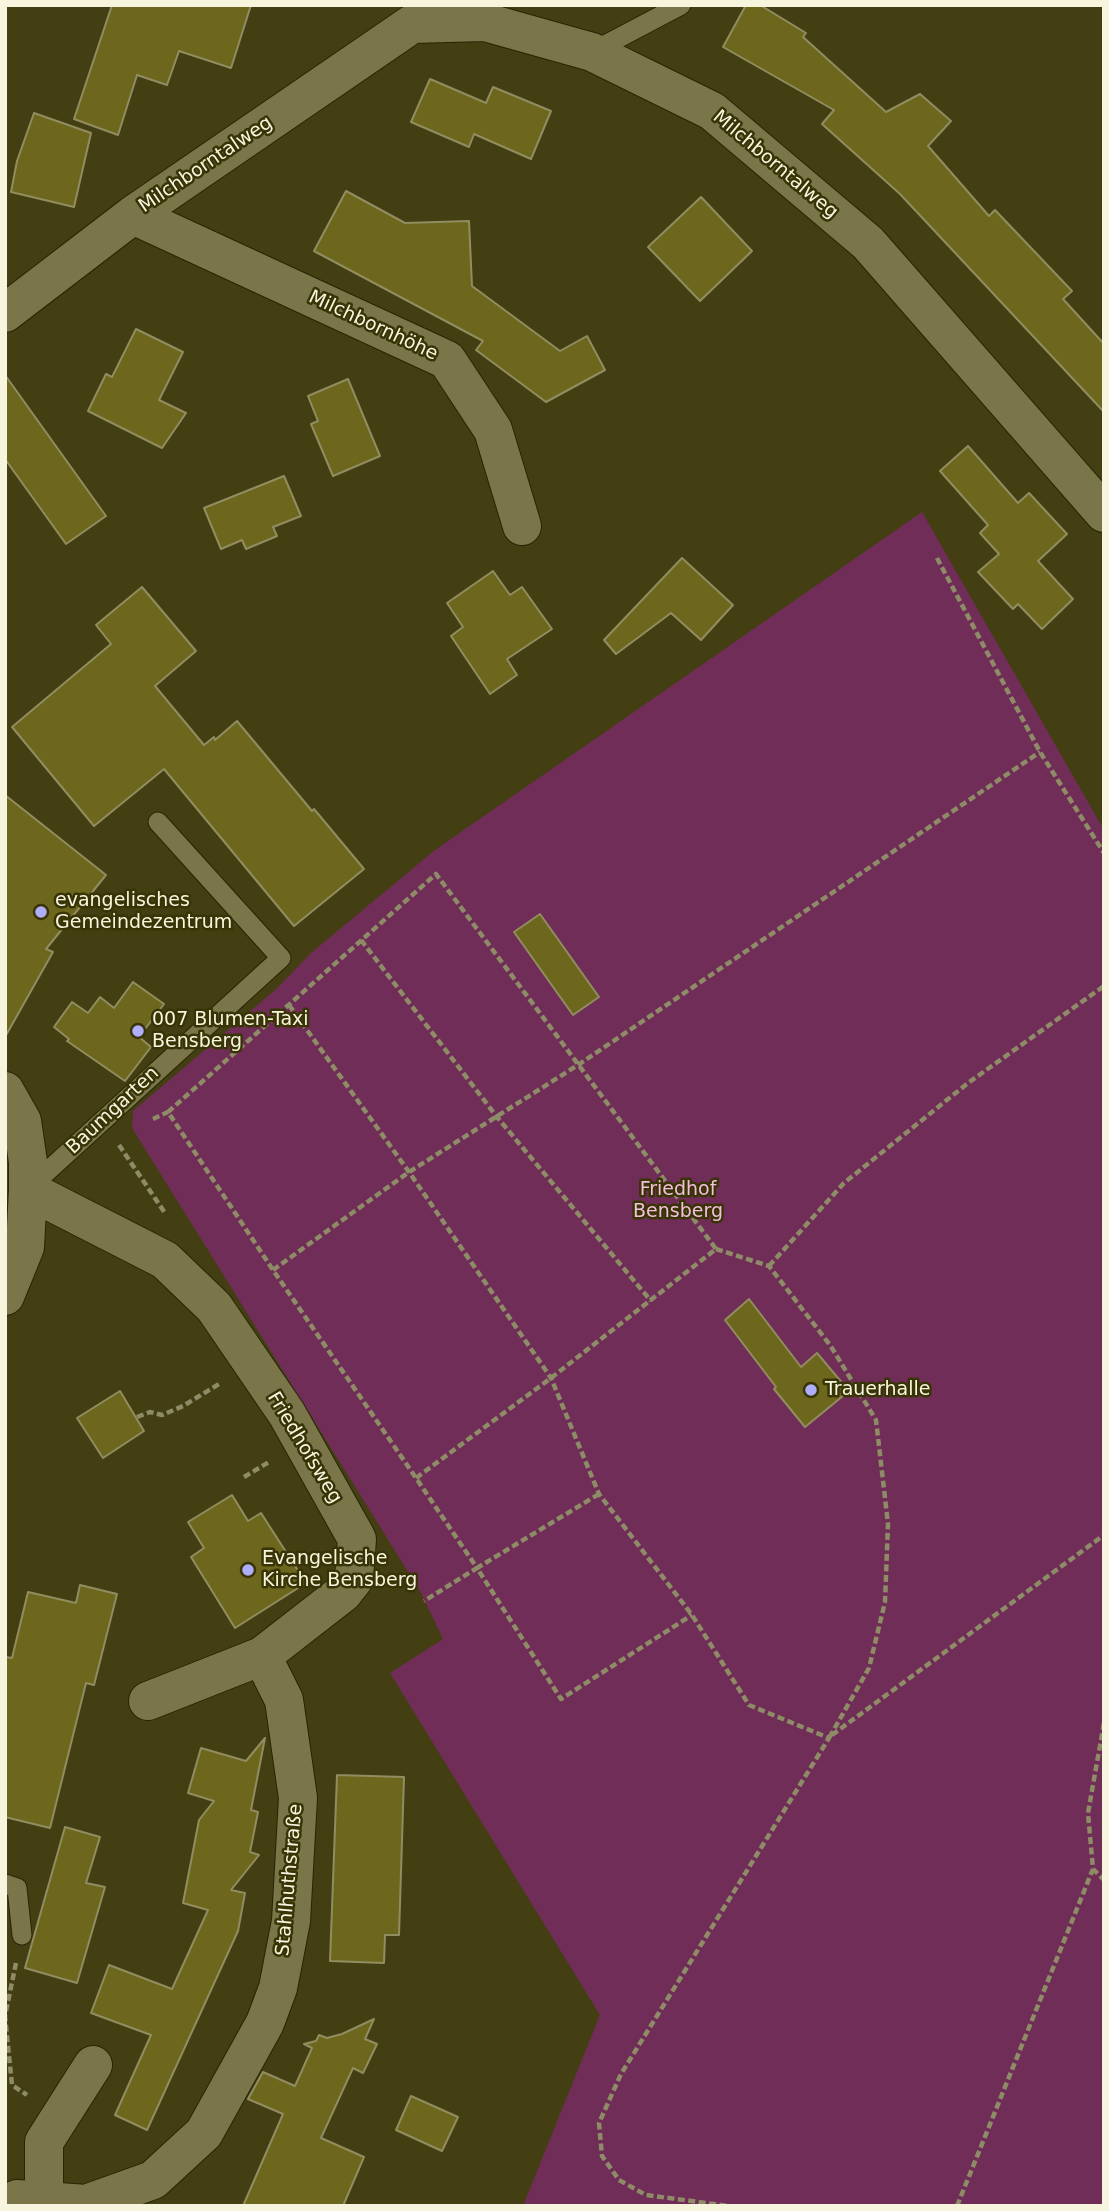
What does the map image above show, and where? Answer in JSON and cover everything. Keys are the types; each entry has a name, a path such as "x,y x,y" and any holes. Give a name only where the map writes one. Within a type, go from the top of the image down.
{"street":[{"name":"Milchborntalweg","path":"5,313 133,215 412,24 485,22 592,52 712,111 868,243 1104,513"},
{"name":"Milchbornhöhe","path":"133,215 447,360 493,430 522,526"},
{"path":"5,1091 22,1121 28,1190 25,1247 5,1296"},
{"name":"Friedhofsweg","path":"28,1190 165,1260 214,1307 287,1414 357,1539 354,1579 343,1593 262,1656 148,1702"},
{"name":"Stahlhuthstraße","path":"61,2116 44,2142 30,2200 86,2204 153,2180 204,2133 265,2023 278,1988 291,1921 298,1798 284,1700 262,1656"},
{"path":"61,2116 93,2065"}],"lane":[{"path":"592,52 681,5"},
{"name":"Baumgarten","path":"28,1190 281,958 158,822"},
{"path":"5,1884 17,1888 22,1935"}],"path":[{"path":"937,558 1040,752 1104,853"},
{"path":"272,1270 409,1172 578,1066 1040,752"},
{"path":"692,1615 561,1699 477,1568 272,1270 169,1112 436,874 716,1249 769,1266 830,1345 876,1420 888,1524 885,1602 869,1668 829,1738 621,2074 599,2123 602,2156 619,2180 646,2195 729,2206"},
{"path":"361,940 497,1117 650,1301"},
{"path":"769,1266 844,1183 968,1083 1104,986"},
{"path":"289,1005 409,1172 551,1378 599,1494 692,1615 749,1705 829,1738"},
{"path":"416,1478 551,1378 716,1249"},
{"path":"138,1416 150,1412 162,1415 183,1406 252,1363"},
{"path":"424,1601 599,1494"},
{"path":"829,1738 1104,1535"},
{"path":"957,2206 1093,1869 1088,1813 1104,1723"},
{"path":"1093,1869 1104,1880"},
{"path":"22,1935 5,2016 12,2085 61,2116"}],"green space":[{"name":"Friedhof Bensberg","path":"922,512 1104,830 1104,2206 523,2206 600,2015 390,1673 443,1639 420,1591 132,1128 133,1111 275,990 311,953 435,850"}],"building":[{"path":"112,5 251,5 231,68 179,51 167,85 137,75 118,135 74,119"},
{"path":"746,5 760,5 806,33 803,37 886,112 920,94 951,121 928,146 989,216 995,210 1072,291 1063,299 1104,344 1104,412 900,194 822,124 834,110 723,47"},
{"path":"430,79 486,103 493,87 551,111 531,159 474,134 469,147 411,122"},
{"path":"34,113 91,133 74,207 11,192 17,161"},
{"path":"346,191 405,223 469,221 472,286 560,351 587,336 605,370 546,402 476,350 483,341 314,251"},
{"path":"701,197 752,251 700,301 648,247"},
{"path":"136,329 183,352 159,400 186,413 162,448 88,411 106,374 112,377"},
{"path":"5,375 106,516 66,544 5,459"},
{"path":"348,379 380,456 333,476 311,424 318,421 308,396"},
{"path":"968,446 1018,503 1029,493 1067,534 1038,561 1073,599 1042,629 1018,604 1013,609 978,572 999,554 980,533 988,525 940,471"},
{"path":"284,476 301,516 273,527 277,536 246,549 242,540 221,549 204,508"},
{"path":"682,558 733,605 701,640 671,613 616,654 604,640"},
{"path":"493,571 510,595 522,587 552,629 507,659 517,675 490,694 451,636 463,627 447,603"},
{"path":"142,587 196,651 155,686 204,745 214,737 215,740 237,721 364,869 294,926 164,769 94,826 12,727 111,644 96,625"},
{"name":"evangelisches Gemeindezentrum","path":"5,795 106,875 46,949 53,952 5,1037"},
{"path":"540,914 599,997 573,1015 514,932"},
{"path":"133,982 164,1004 139,1037 151,1047 125,1081 67,1041 69,1039 54,1027 72,1002 88,1013 100,997 114,1008"},
{"path":"749,1299 801,1367 817,1353 849,1391 805,1427 725,1320"},
{"path":"120,1391 144,1431 103,1458 77,1418"},
{"name":"Evangelische Kirche Bensberg","path":"232,1495 248,1521 261,1513 306,1583 235,1628 191,1557 204,1548 188,1522"},
{"path":"80,1585 117,1594 94,1685 86,1683 50,1828 5,1817 5,1657 12,1658 28,1592 76,1603"},
{"path":"265,1738 251,1810 258,1812 250,1852 259,1855 231,1890 245,1893 238,1931 147,2130 115,2115 151,2035 91,2013 109,1965 172,1989 208,1910 183,1903 199,1820 214,1801 188,1793 201,1748 246,1761"},
{"path":"337,1775 404,1777 399,1935 385,1935 384,1963 330,1961"},
{"path":"65,1827 100,1837 86,1883 105,1887 77,1983 25,1968"},
{"path":"374,2019 365,2039 377,2044 363,2073 353,2068 321,2138 364,2157 343,2206 243,2206 283,2114 248,2099 263,2072 295,2086 312,2048 304,2044 316,2041 319,2035 327,2038 342,2034"},
{"path":"411,2096 458,2117 442,2151 396,2130"}],"place":[{"name":"evangelisches Gemeindezentrum","path":"41,912"},
{"name":"007 Blumen-Taxi Bensberg","path":"138,1031"},
{"name":"Trauerhalle","path":"811,1390"},
{"name":"Evangelische Kirche Bensberg","path":"248,1570"}]}
